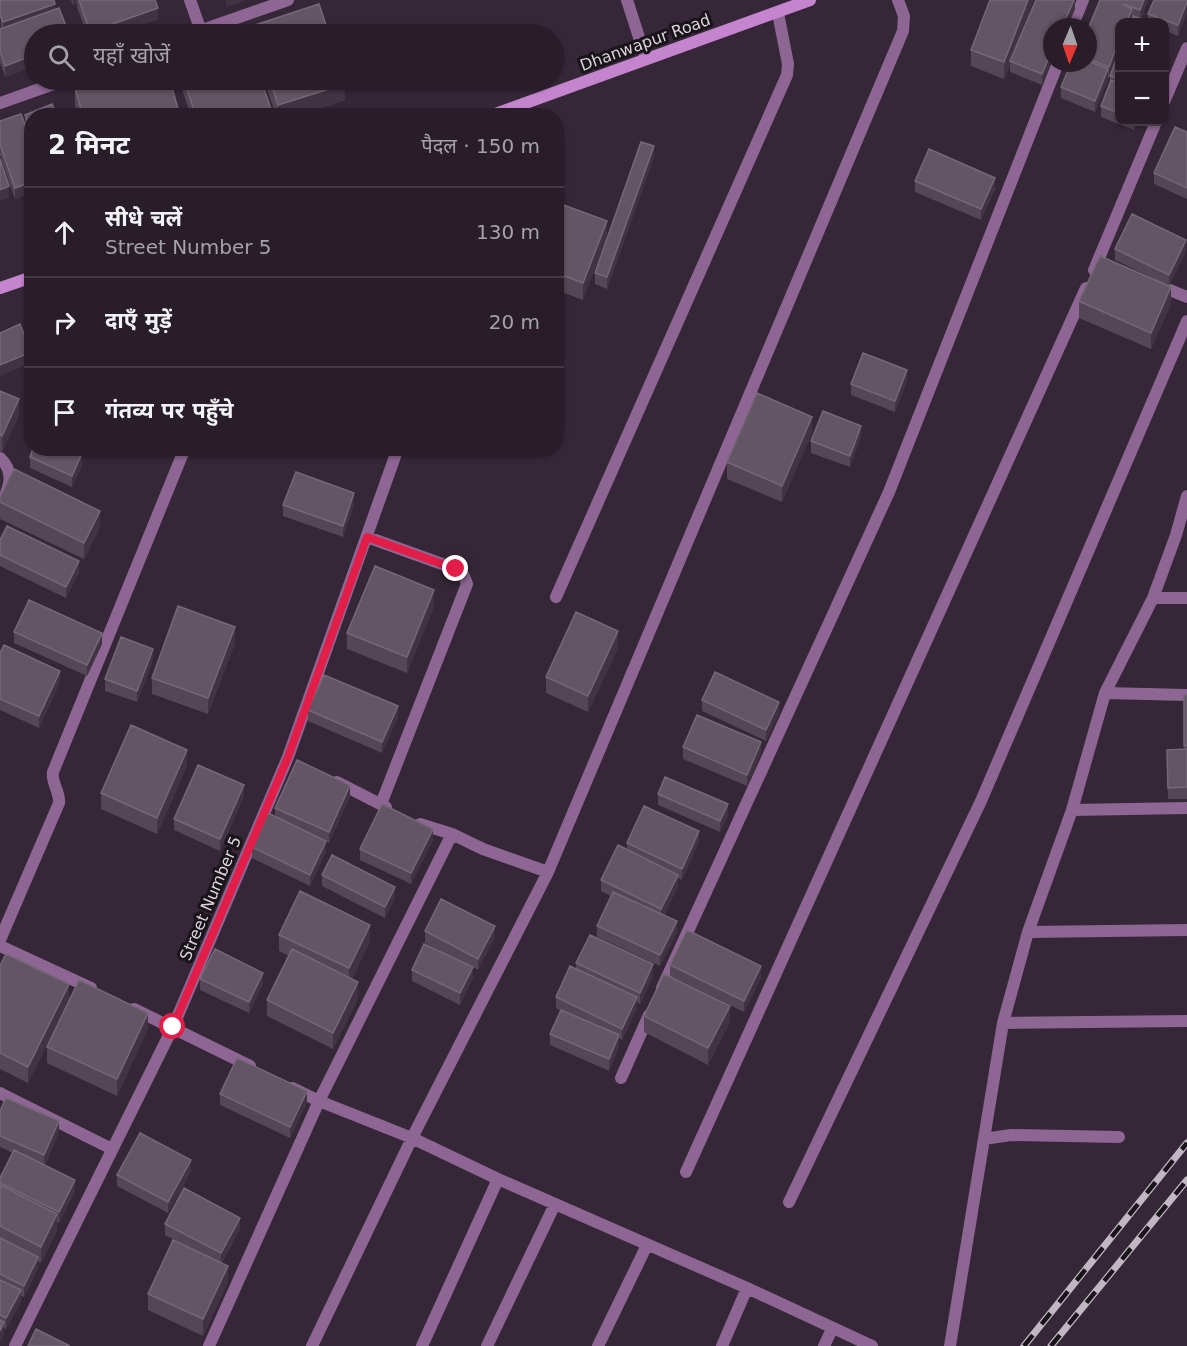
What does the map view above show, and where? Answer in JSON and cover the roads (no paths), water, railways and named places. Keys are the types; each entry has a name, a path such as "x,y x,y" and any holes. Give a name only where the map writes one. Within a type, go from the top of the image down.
{"street":[{"path":"190,0 194,24"},
{"path":"221,24 288,0"},
{"path":"627,0 646,59"},
{"name":"Dhanwapur Road","path":"564,90 810,0"},
{"path":"312,1346 412,1138 548,872 903,31 904,16 898,0"},
{"path":"1076,18 1083,0"},
{"path":"556,597 788,75 778,13"},
{"path":"1169,90 1187,48"},
{"path":"621,1078 889,492 1054,72"},
{"path":"0,102 35,90"},
{"name":"Dhanwapur Road","path":"515,108 563,90"},
{"path":"686,1172 1102,264 1154,126"},
{"path":"0,288 24,280"},
{"path":"1147,282 1187,297"},
{"path":"789,1202 981,801 1187,321"},
{"path":"0,940 58,803 59,794 53,780 53,772 182,456"},
{"name":"Street Number 5","path":"15,1346 173,1027 293,760 395,456"},
{"path":"0,458 8,468 11,477 8,490 0,506"},
{"path":"950,1346 1003,1023 1028,932 1072,810 1105,693 1182,535 1187,496"},
{"path":"367,537 456,569 464,576 467,584 381,804"},
{"path":"1153,598 1187,598"},
{"path":"1105,693 1187,695"},
{"path":"329,778 427,828 452,834 483,849 548,872"},
{"path":"1072,810 1187,808"},
{"path":"209,1346 319,1101 452,834"},
{"path":"1028,932 1187,930"},
{"path":"0,946 97,992"},
{"path":"119,1002 256,1069"},
{"path":"1003,1023 1187,1021"},
{"path":"277,1080 319,1101 412,1138 498,1179 747,1288 872,1346"},
{"path":"0,1094 112,1149"},
{"path":"984,1140 1011,1135 1119,1137"},
{"path":"422,1346 498,1179"},
{"path":"487,1346 555,1204"},
{"path":"598,1346 647,1245"},
{"path":"722,1346 747,1288"},
{"path":"824,1346 832,1329"}],"railway":[{"path":"1024,1346 1187,1143"},
{"path":"1051,1346 1187,1180"}]}
